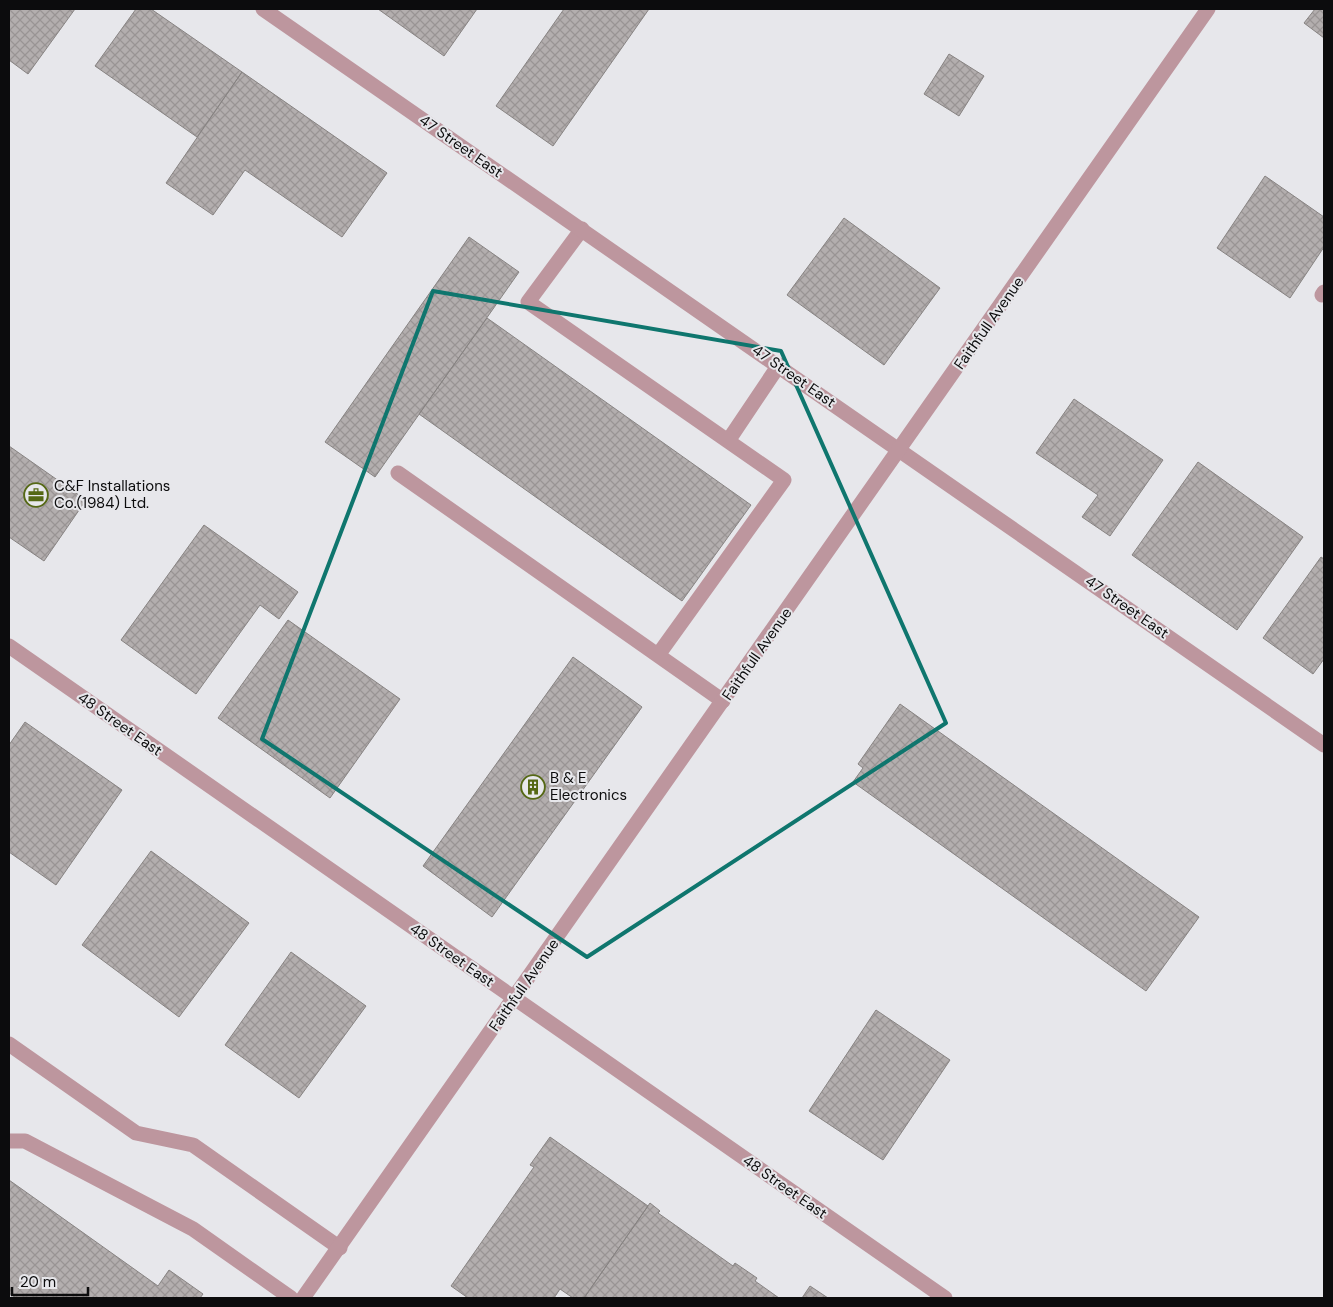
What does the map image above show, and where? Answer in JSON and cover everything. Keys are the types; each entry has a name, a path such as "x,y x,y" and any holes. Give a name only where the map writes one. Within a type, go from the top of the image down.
{"street":[{"name":"47 Street East","path":"263,9 1324,745"},
{"name":"Faithfull Avenue","path":"303,1298 340,1248 1208,9"},
{"path":"582,230 528,302 784,480 658,656"},
{"path":"728,441 779,366"},
{"path":"398,473 723,701"},
{"name":"48 Street East","path":"9,646 945,1298"},
{"path":"9,1044 136,1133 193,1144 340,1248"},
{"path":"9,1142 25,1141 193,1229 291,1298"}],"highlighted area":[{"path":"433,291 781,351 946,723 587,957 262,739"}],"building":[{"path":"9,9 75,9 28,74 9,60"},
{"path":"136,9 151,9 242,72 197,137 95,66"},
{"path":"378,9 477,9 444,56"},
{"path":"564,9 649,9 553,146 496,106"},
{"path":"1315,9 1324,9 1324,38 1304,23"},
{"path":"949,54 984,76 959,116 924,94"},
{"path":"242,72 387,173 342,237 245,170 213,215 166,183"},
{"path":"1265,176 1324,217 1324,247 1290,298 1217,248"},
{"path":"844,218 940,288 884,365 787,295"},
{"path":"469,237 519,272 375,477 325,442"},
{"path":"487,318 751,505 682,601 419,414"},
{"path":"1074,399 1163,460 1110,536 1082,517 1098,495 1036,453"},
{"path":"9,446 86,500 44,561 9,537"},
{"path":"1198,462 1303,537 1237,630 1132,555"},
{"path":"204,525 298,592 279,619 260,605 196,694 121,640"},
{"path":"1321,557 1324,559 1324,659 1313,674 1263,638"},
{"path":"288,620 400,699 330,798 218,718"},
{"name":"B & E Electronics","path":"573,657 642,707 492,917 423,866"},
{"path":"900,704 1199,917 1146,991 853,782 863,768 858,764"},
{"path":"25,722 122,790 56,885 9,852 9,745"},
{"path":"151,851 249,923 179,1017 82,945"},
{"path":"291,952 366,1006 299,1098 225,1045"},
{"path":"876,1010 950,1060 883,1160 809,1111"},
{"path":"550,1137 648,1206 584,1298 573,1298 560,1289 554,1298 468,1298 451,1286 534,1167 530,1165"},
{"path":"9,1180 158,1286 169,1270 203,1294 200,1298 16,1298 9,1293"},
{"path":"650,1203 660,1211 658,1213 733,1266 735,1263 757,1278 755,1281 779,1298 584,1298"},
{"path":"810,1286 828,1298 802,1298"}],"place":[{"name":"C&F Installations Co.(1984) Ltd.","path":"36,495"},
{"name":"B & E Electronics","path":"533,787"}]}
